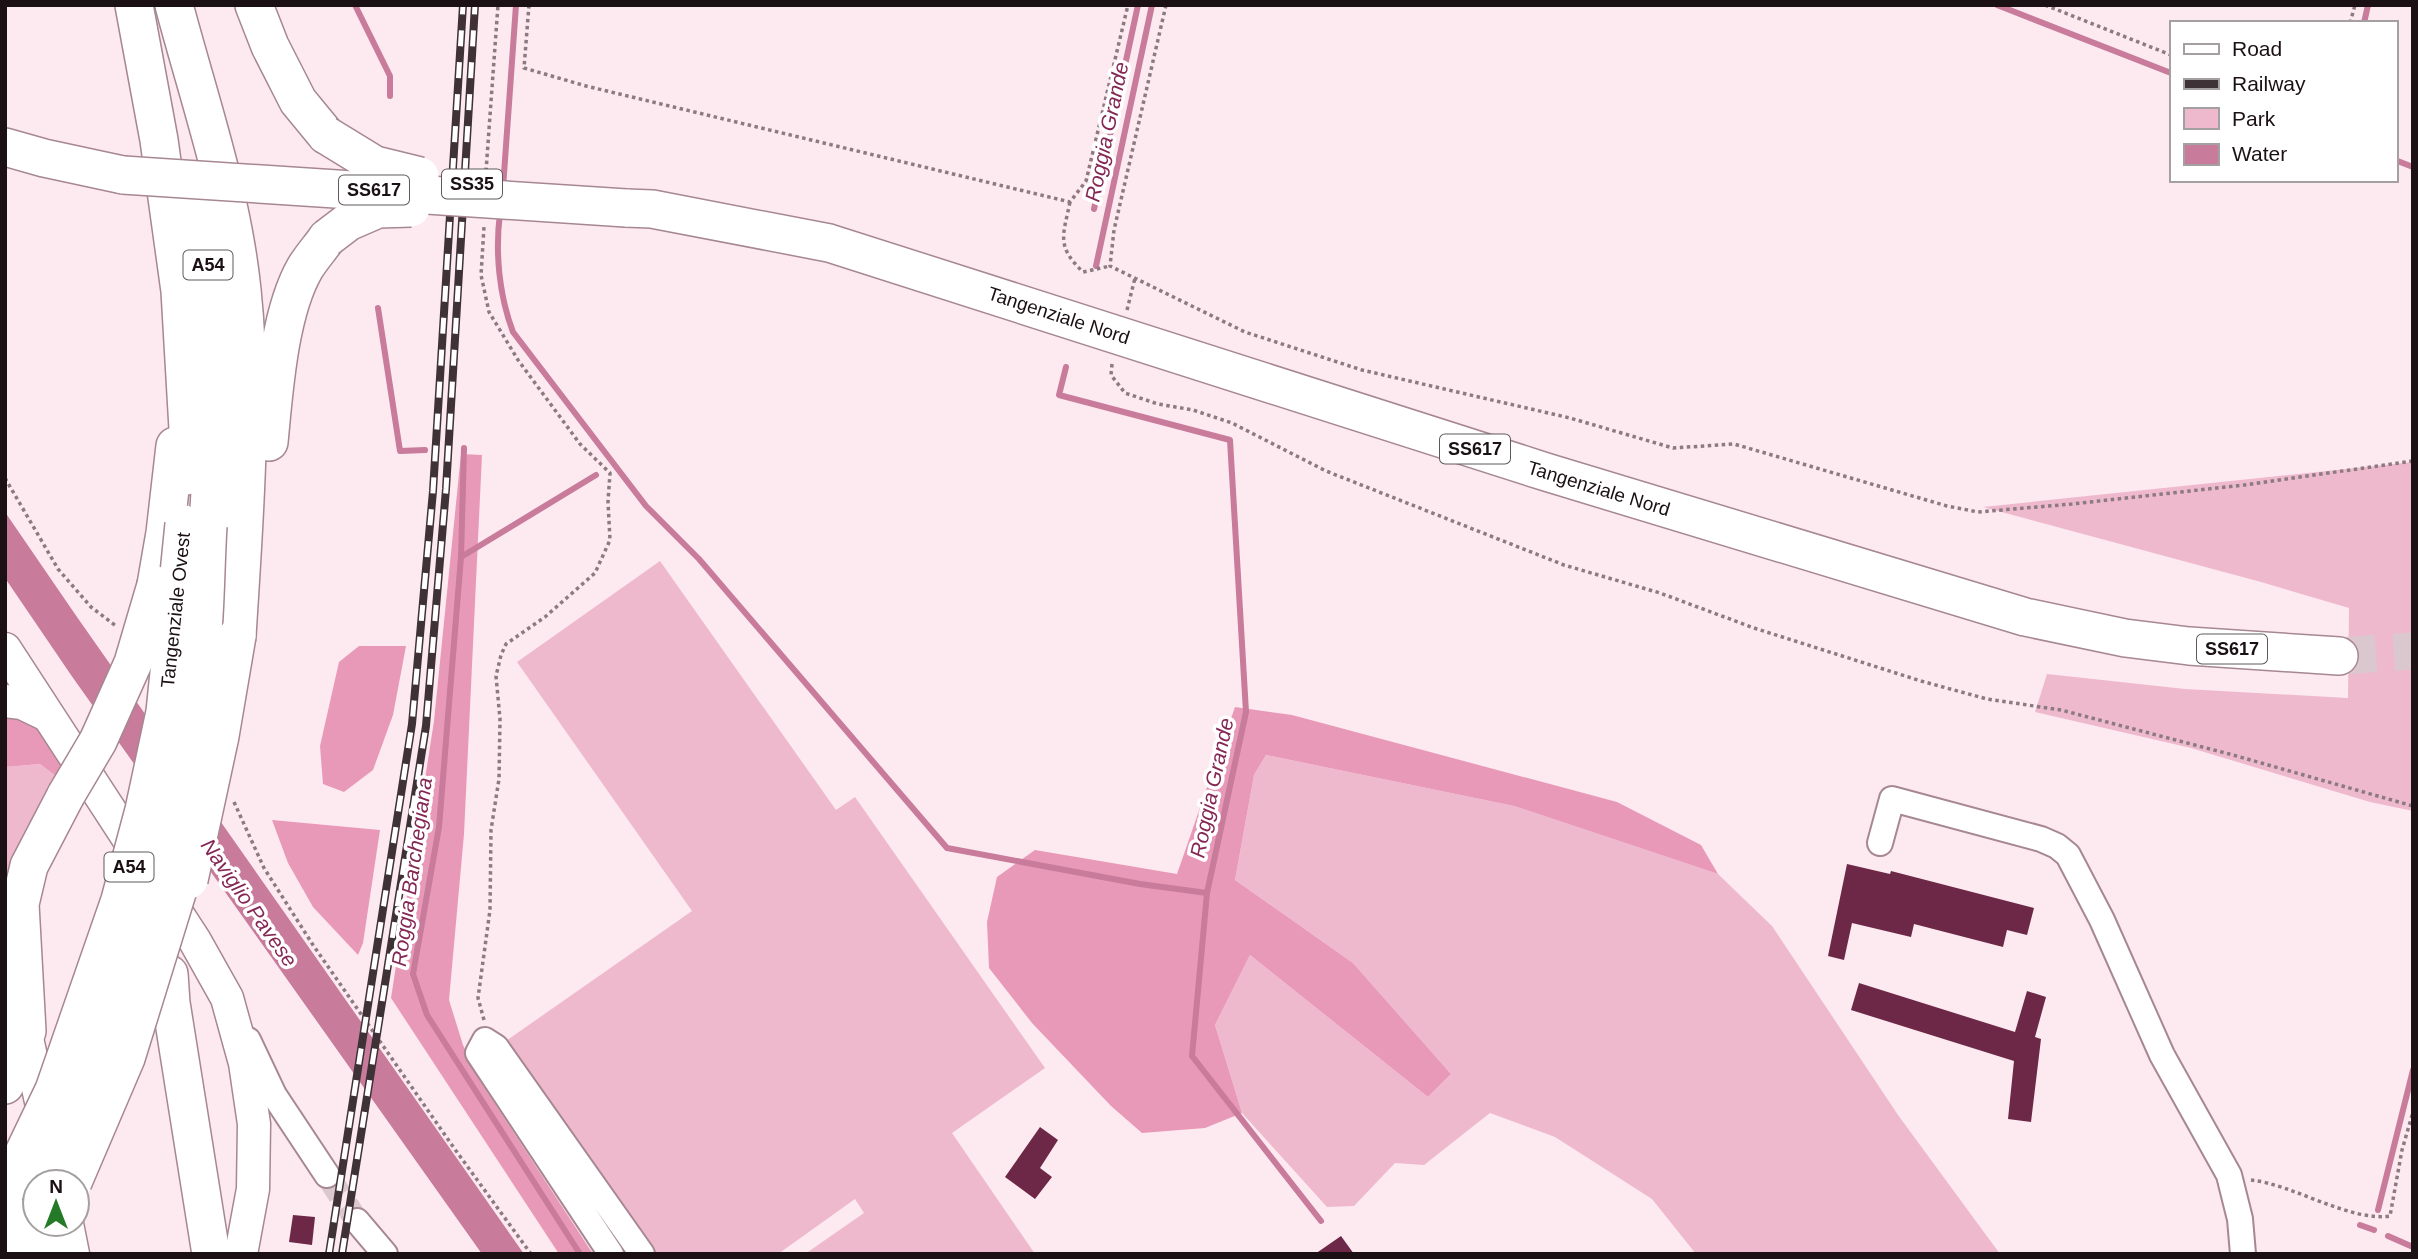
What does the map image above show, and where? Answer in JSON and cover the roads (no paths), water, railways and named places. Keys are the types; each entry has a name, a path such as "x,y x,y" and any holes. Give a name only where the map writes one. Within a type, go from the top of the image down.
{"highway":[{"name":"Tangenziale Ovest","path":"47,1168 69,1121 133,951 151,893 178,783 199,668 196,525 183,365 180,290 145,61 131,5"},
{"name":"Tangenziale Ovest","path":"5,1192 54,1090 120,900 144,810 165,712 196,525 217,373 205,224 172,5"},
{"path":"172,5 218,164 242,289 249,411 237,636 220,736 169,974 170,1003 211,1254"},
{"name":"SS35","path":"254,5 270,46 298,101 326,135 375,165 413,175 639,208"},
{"name":"SS617","path":"5,147 123,175 639,208"},
{"path":"237,636 248,602 259,542 280,348 291,303 304,269 327,238 348,222 378,209 639,208"},
{"name":"Tangenziale Nord","path":"639,208 829,243 1546,472 2025,617 2125,638 2189,646 2339,656"},
{"path":"27,1031 20,904 29,866 98,741 133,663 156,585 173,477 183,365"},
{"path":"79,1168 125,1058 180,883 194,856"},
{"path":"5,1085 8,1062 8,968"},
{"path":"6,1254 21,1222"},
{"path":"40,1254 48,1238"}],"main road":[{"path":"5,649 180,919 227,998 245,1063 254,1124 253,1189 241,1254"},
{"path":"5,701 22,703 47,715"},
{"path":"8,968 27,1031 55,1168"}],"street":[{"path":"1880,844 1892,799 2041,839 2057,846 2068,855 2102,920 2162,1055 2217,1150 2231,1184 2240,1219 2243,1254"},
{"path":"227,998 274,1095 327,1175"},
{"path":"611,1254 478,1053 485,1040 496,1047 642,1254"},
{"path":"357,1221 384,1254"}],"water":[{"name":"Naviglio Pavese","path":"5,512 524,1254 482,1254 71,675 5,578"}],"waterway":[{"name":"Roggia Barchegiana","path":"355,5 390,76 390,96"},
{"path":"503,188 516,5"},
{"path":"1094,209 1138,5"},
{"name":"Roggia Grande","path":"1096,266 1152,5"},
{"path":"1997,5 2170,73"},
{"path":"2364,21 2368,5"},
{"path":"2397,161 2413,167"},
{"path":"500,213 499,273 513,332 646,506 699,559 947,848 1140,884 1207,893"},
{"name":"Roggia Barchegiana","path":"378,308 400,451 425,450"},
{"name":"Roggia Grande","path":"1066,367 1059,395 1230,440 1246,712 1207,893 1192,1056 1321,1221"},
{"name":"Roggia Barchegiana","path":"464,448 461,557 439,827 413,974 427,1015 580,1254"},
{"path":"461,557 596,475"},
{"path":"2378,1210 2413,1070"},
{"path":"2360,1225 2374,1230"},
{"path":"2388,1236 2413,1247"}],"tunnel":[{"path":"2339,656 2413,651"},
{"path":"327,1175 357,1221"}],"railway":[{"path":"329,1254 412,724 433,491 463,5"},
{"path":"342,1254 426,726 446,489 475,5"}]}
